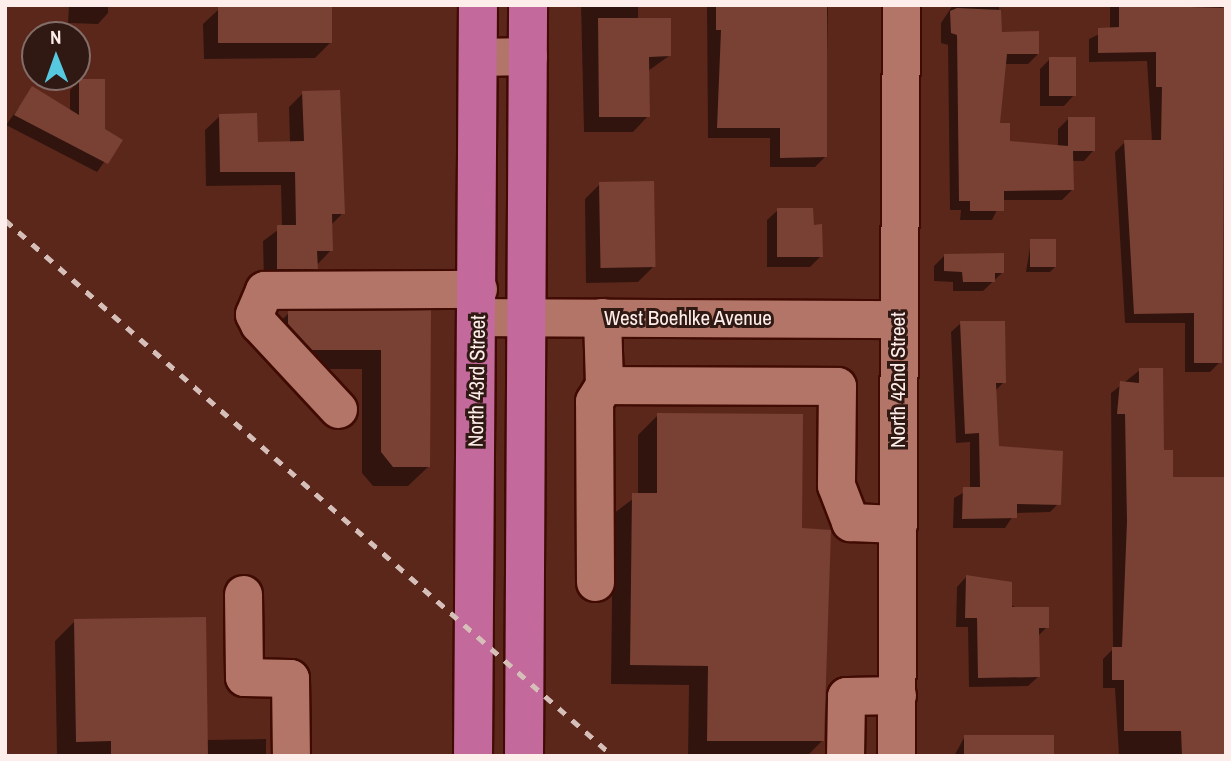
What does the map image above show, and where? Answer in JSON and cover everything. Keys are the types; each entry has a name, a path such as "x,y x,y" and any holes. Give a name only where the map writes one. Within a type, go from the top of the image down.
{"main road":[{"name":"North 43rd Street","path":"473,756 478,5"},
{"path":"524,756 528,5"}],"street":[{"name":"North 42nd Street","path":"896,756 901,5"},
{"path":"478,57 528,56"},
{"name":"West Boehlke Avenue","path":"338,409 259,324 254,314 264,289 477,303 526,317 898,319"},
{"path":"595,582 594,401 604,385 602,317"},
{"path":"604,385 837,386 836,485 850,522 898,524"},
{"path":"243,594 244,677 290,678 291,756"},
{"path":"845,756 846,696 897,695"}],"building":[{"path":"218,5 332,5 332,43 218,43"},
{"path":"716,5 827,5 827,157 780,158 780,128 717,128 721,30 716,30"},
{"path":"1119,5 1225,8 1222,363 1194,363 1194,313 1134,314 1124,140 1161,140 1162,87 1156,87 1156,52 1098,53 1098,28 1119,27"},
{"path":"957,8 1001,10 1002,32 1039,31 1039,54 1007,54 1000,123 1010,123 1010,141 1068,146 1068,117 1095,117 1095,151 1073,151 1074,190 1004,191 1004,211 970,211 970,201 959,201 957,35 951,33 950,11"},
{"path":"598,18 671,18 671,56 649,57 650,117 599,117"},
{"path":"1049,57 1076,57 1076,96 1049,96"},
{"path":"91,79 105,79 105,129 123,140 108,164 14,115 29,91 40,91 79,115 79,91 91,91"},
{"path":"340,90 345,214 332,214 333,251 317,251 318,269 277,269 277,225 296,225 295,172 220,172 219,114 257,113 258,142 304,141 302,91"},
{"path":"654,181 656,267 601,268 599,182"},
{"path":"777,208 813,208 814,225 822,224 823,257 777,257"},
{"path":"1030,239 1056,239 1056,267 1030,267"},
{"path":"1004,253 1004,273 995,273 995,282 963,282 962,272 944,271 944,254"},
{"path":"431,310 430,467 393,467 381,452 381,350 312,350 288,324 288,311"},
{"path":"960,321 1005,321 1006,383 996,383 999,446 1063,451 1061,505 1017,504 1017,518 962,519 963,487 980,487 979,433 965,434"},
{"path":"1139,368 1163,368 1164,450 1173,450 1173,477 1225,477 1225,756 1182,756 1181,731 1124,731 1124,680 1112,680 1112,647 1122,647 1127,521 1125,414 1117,414 1120,381 1139,383"},
{"path":"657,413 803,414 802,528 831,530 824,741 707,741 708,666 630,665 632,493 657,493"},
{"path":"966,575 1012,582 1012,607 1049,607 1049,628 1039,628 1040,677 978,678 977,618 965,618"},
{"path":"206,617 208,756 111,756 111,741 76,742 74,619"},
{"path":"964,735 1054,735 1054,756 964,756"}],"railway":[{"path":"5,220 613,756"}]}
